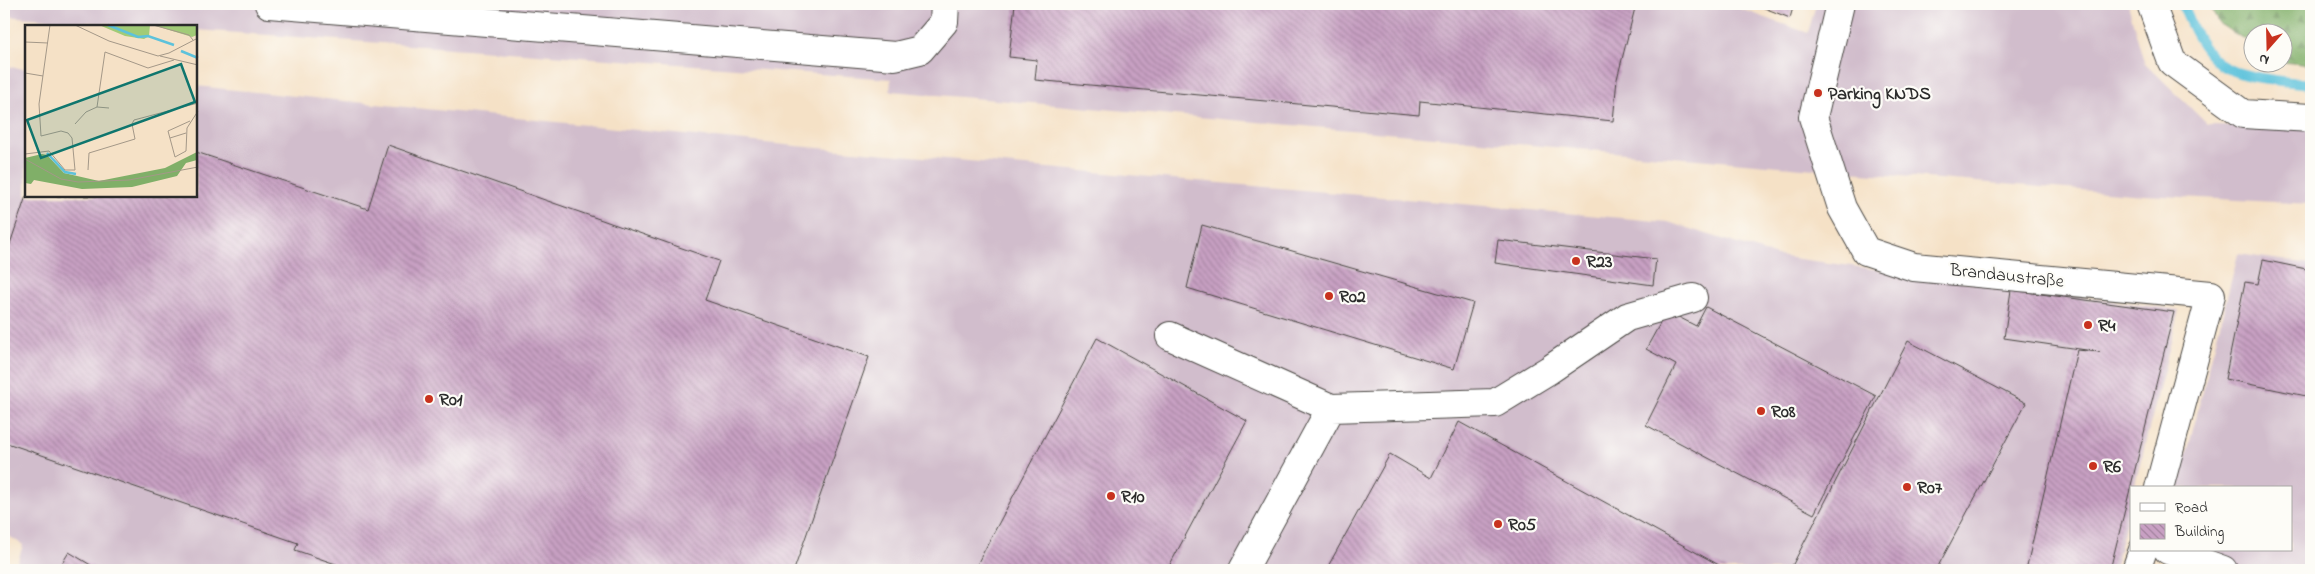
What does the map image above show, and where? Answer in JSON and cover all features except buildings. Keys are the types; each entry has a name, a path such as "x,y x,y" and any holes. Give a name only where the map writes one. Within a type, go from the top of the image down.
{"street":[{"path":"269,4 895,56 920,50 944,22 945,4"},
{"name":"Brandaustraße","path":"1840,4 1813,118 1842,208 1866,251 1914,266 2211,295 2160,486"},
{"path":"2151,4 2172,62 2243,114 2311,118"},
{"path":"1170,336 1331,408 1495,403 1549,370 1627,316 1693,298"},
{"path":"1243,570 1331,408"},
{"path":"2136,570 2142,552"},
{"path":"2174,552 2223,570"}],"shaded area":[{"path":"4,4 1727,4 1808,33 1816,4 2128,4 2144,62 2208,125 2311,127 2311,204 2144,195 1849,172 890,91 891,79 198,30 198,25 128,25 4,16"},
{"path":"4,66 25,69 25,198 198,198 198,86 796,146 1668,222 1777,256 2179,310 2135,486 2130,486 2130,505 2114,570 15,570 23,545 4,533"},
{"path":"2238,254 2311,264 2311,570 2239,570 2191,552 2292,552 2292,486 2179,486"}],"green space":[{"path":"2210,4 2311,4 2311,65 2292,63 2292,22 2242,22 2242,38 2218,23"}],"waterway":[{"path":"2182,4 2202,44 2221,65 2251,76 2311,84"}],"place":[{"name":"Parking KNDS","path":"1818,93"},
{"name":"R23","path":"1576,261"},
{"name":"R02","path":"1329,296"},
{"name":"R4","path":"2088,325"},
{"name":"R01","path":"429,399"},
{"name":"R08","path":"1761,411"},
{"name":"R6","path":"2093,466"},
{"name":"R07","path":"1907,487"},
{"name":"R10","path":"1111,496"},
{"name":"R05","path":"1498,524"}]}
